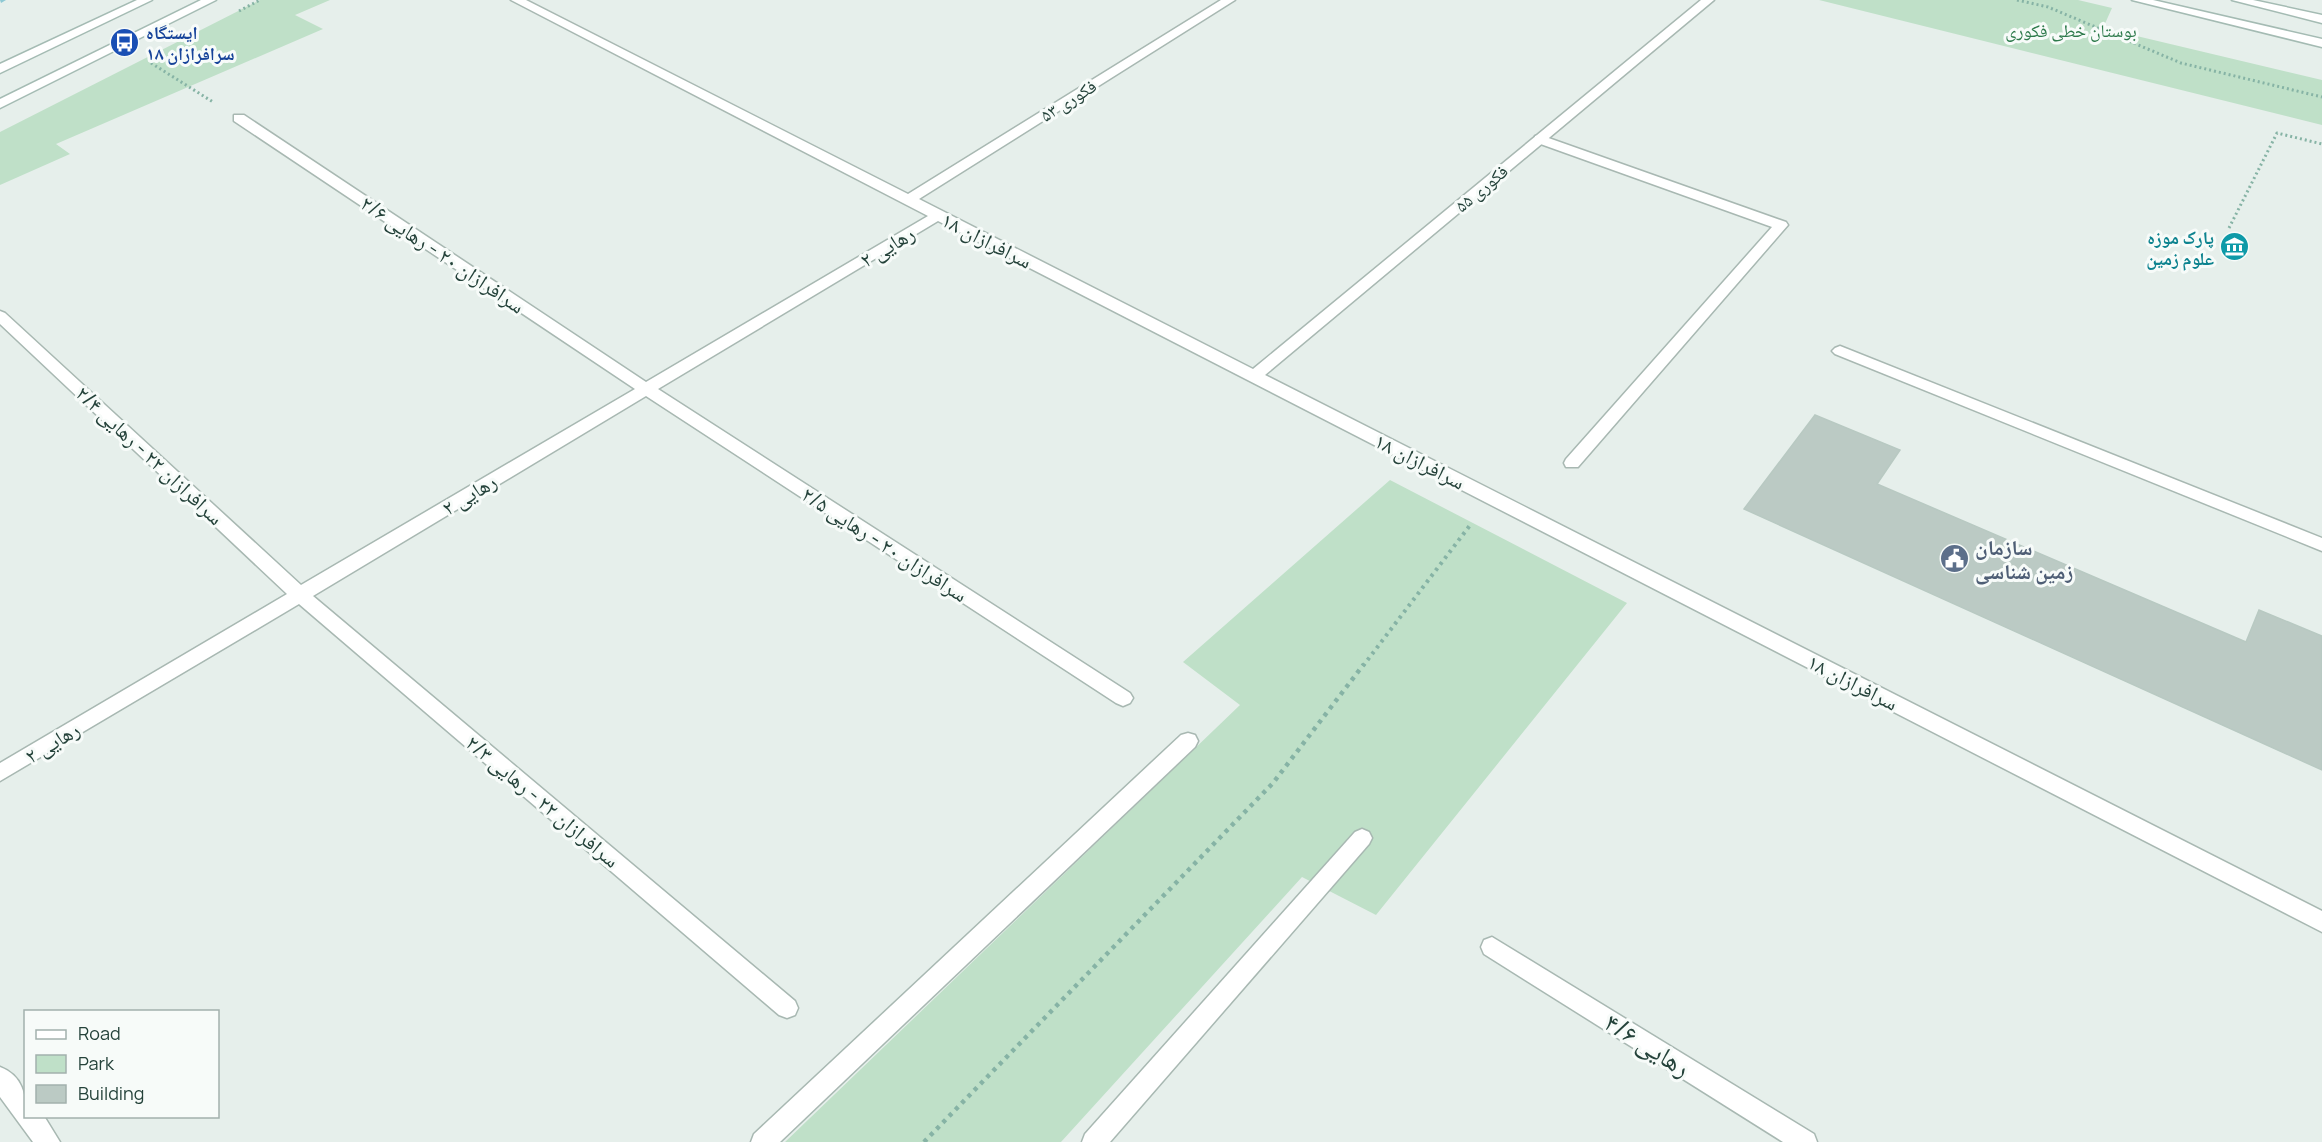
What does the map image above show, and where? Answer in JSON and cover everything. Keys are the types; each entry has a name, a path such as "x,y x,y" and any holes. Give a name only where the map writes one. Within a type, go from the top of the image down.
{"street":[{"path":"0,69 146,0"},
{"path":"0,104 210,0"},
{"name":"سرافرازان ۱۸","path":"518,0 2322,922"},
{"name":"فکوری ۵۳","path":"908,200 1229,0"},
{"name":"فکوری ۵۵","path":"1254,376 1708,0"},
{"path":"2138,0 2322,43"},
{"path":"2238,0 2322,19"},
{"name":"سرافرازان ۲۰ - رهایی ۲/۶","path":"239,118 646,389"},
{"path":"1540,139 1781,225 1572,463"},
{"name":"رهایی ۲","path":"0,773 939,215"},
{"name":"سرافرازان ۲۲ - رهایی ۲/۴","path":"0,316 300,595"},
{"path":"1840,351 2322,545"},
{"name":"سرافرازان ۲۰ - رهایی ۲/۵","path":"646,389 1123,698"},
{"name":"سرافرازان ۲۲ - رهایی ۲/۳","path":"300,595 787,1008"},
{"path":"763,1142 1188,741"},
{"path":"1094,1142 1362,838"},
{"name":"رهایی ۴/۶","path":"1492,947 1805,1142"},
{"path":"0,1078 24,1109"},
{"path":"30,1118 48,1142"}],"path":[{"path":"2017,0 2048,7 2181,63 2322,97"},
{"path":"143,58 239,118"},
{"path":"2229,228 2277,133 2322,144"},
{"path":"924,1142 1273,783 1491,497"}],"green space":[{"path":"260,0 330,0 295,15 323,29 56,144 70,154 0,185 0,132"},
{"name":"بوستان خطی فکوری","path":"1819,0 2078,0 2112,8 2103,28 2322,80 2322,125"},
{"path":"1390,480 1627,603 1376,915 1302,877 1061,1142 785,1142 1240,705 1183,662"}],"building":[{"name":"سازمان زمین شناسی","path":"1815,415 1900,450 1877,484 2246,642 2259,610 2322,636 2322,770 1744,509"}],"place":[{"name":"ایستگاه سرافرازان ۱۸","path":"125,42"},
{"name":"پارک موزه علوم زمین","path":"2235,247"},
{"name":"سازمان زمین شناسی","path":"1954,559"}]}
